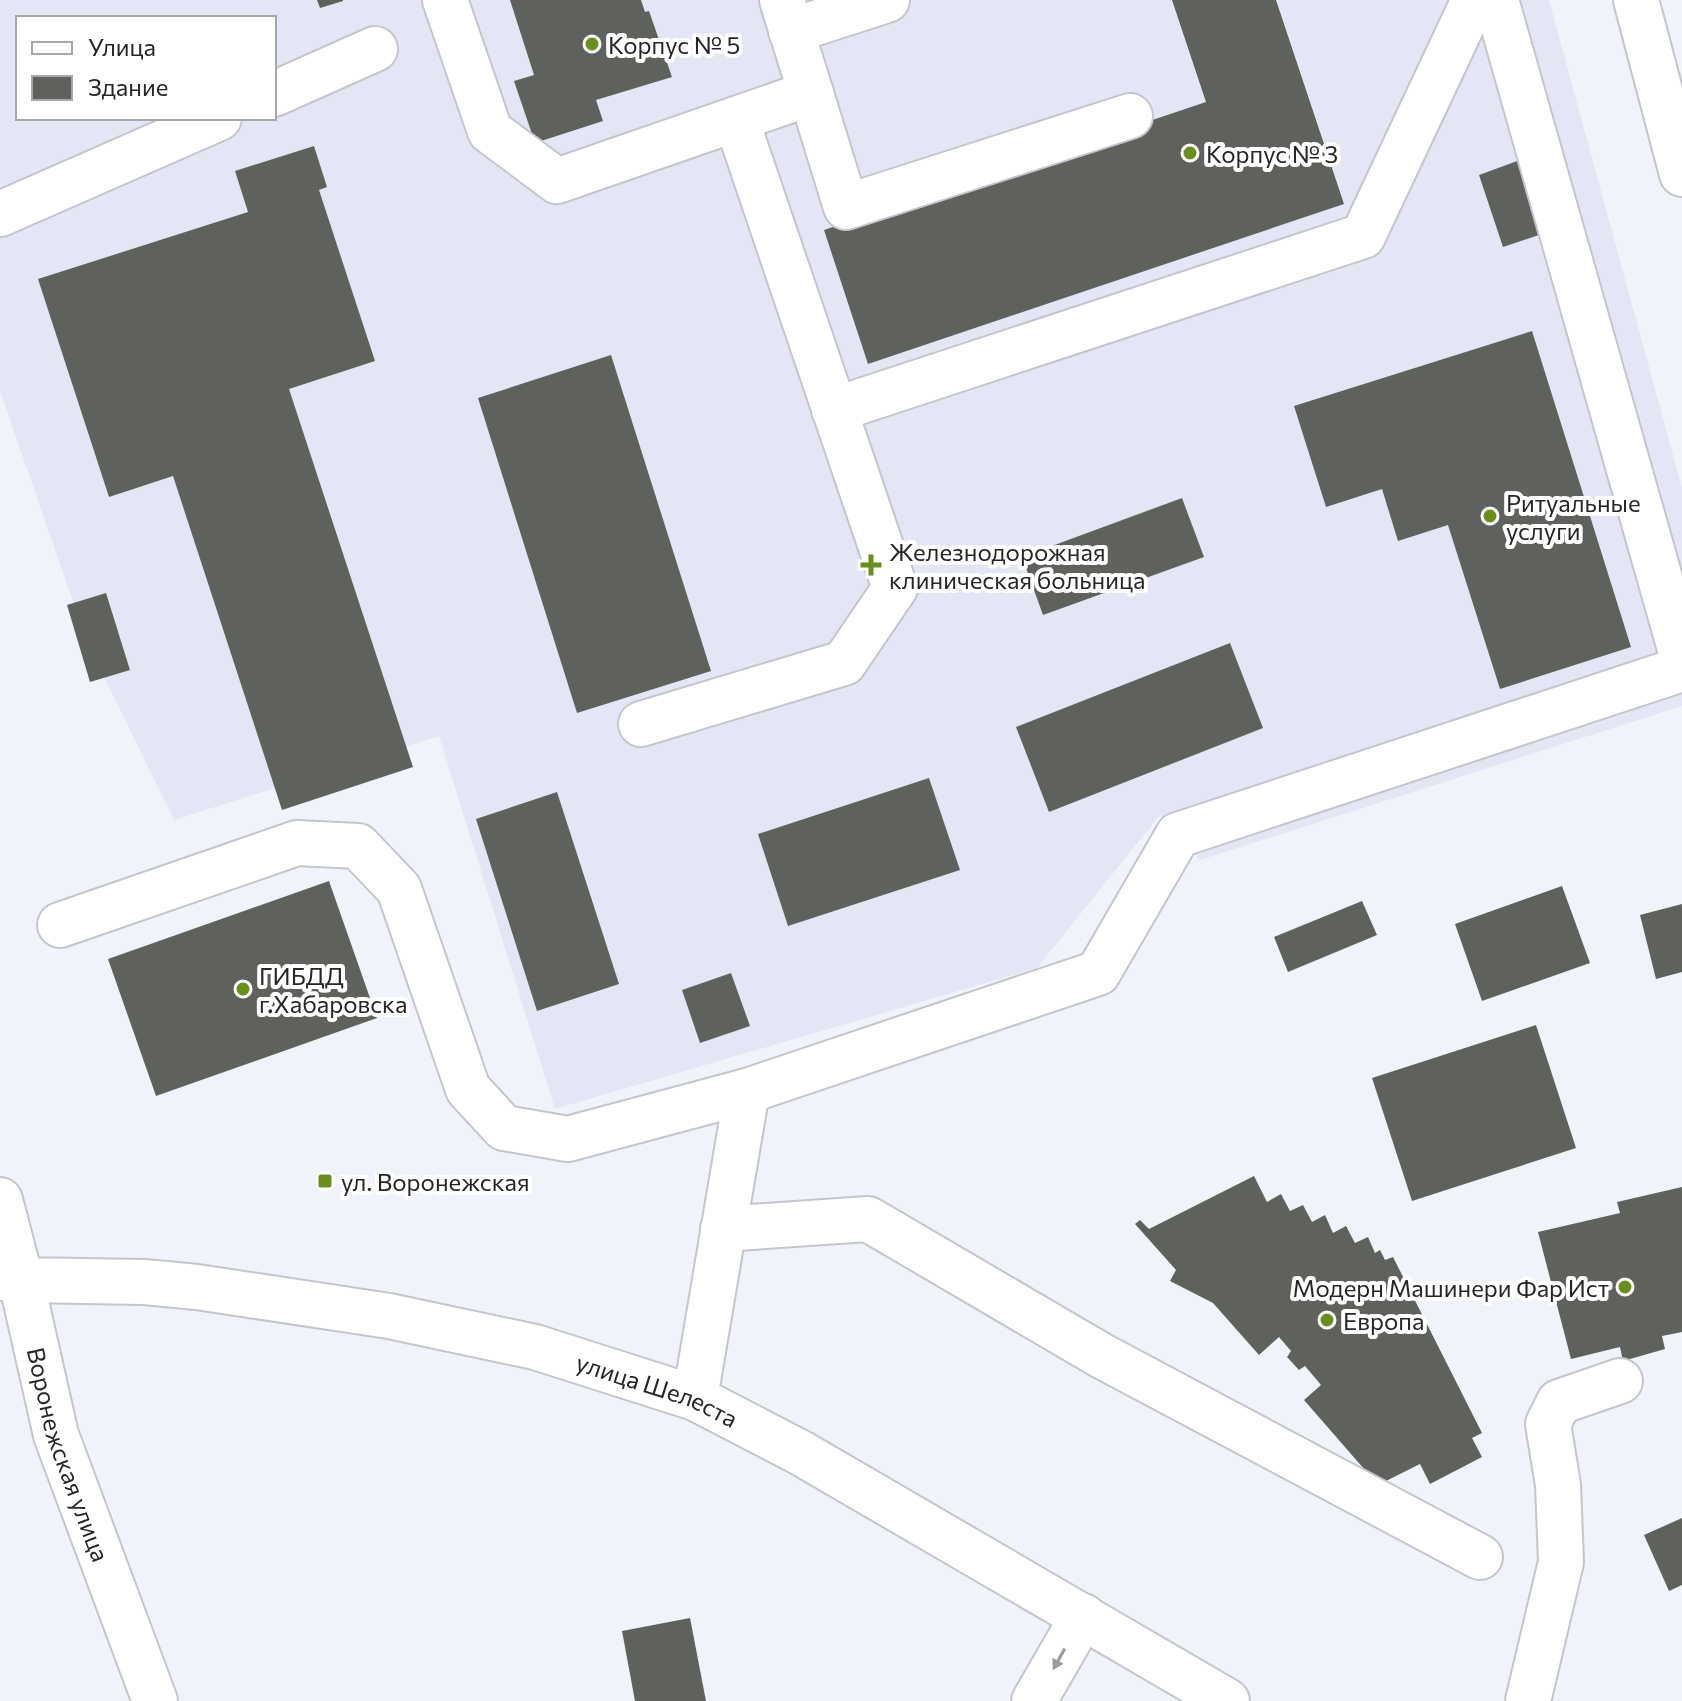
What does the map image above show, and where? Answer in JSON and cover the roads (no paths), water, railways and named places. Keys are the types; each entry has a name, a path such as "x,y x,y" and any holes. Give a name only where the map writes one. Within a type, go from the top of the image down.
{"main road":[{"path":"445,0 490,131 557,181 811,93"},
{"path":"887,0 787,15 846,207 1130,116"},
{"path":"834,410 1363,236 1474,0"},
{"path":"1496,0 1682,656"},
{"path":"1636,0 1682,174"},
{"path":"276,93 375,49"},
{"path":"641,724 844,663 895,588 736,119"},
{"path":"0,214 214,120"},
{"path":"60,925 297,843 358,846 399,889 468,1089 504,1128 568,1139 747,1091 1098,973 1178,835 1682,669"},
{"path":"695,1398 747,1091"},
{"name":"Воронежская улица","path":"0,1200 10,1279 56,1435 155,1701"},
{"path":"723,1229 868,1219 1102,1356 1480,1557"},
{"name":"улица Шелеста","path":"10,1279 144,1282 197,1287 389,1316 535,1347 695,1398 801,1453 1227,1701"},
{"path":"1528,1701 1561,1562 1558,1485 1548,1424 1559,1402 1620,1381"},
{"path":"1034,1701 1083,1616"}],"place":[{"name":"Корпус № 5","path":"592,44"},
{"name":"Корпус № 3","path":"1190,153"},
{"name":"Ритуальные услуги","path":"1490,516"},
{"name":"Железнодорожная клиническая больница","path":"871,565"},
{"name":"ГИБДД г.Хабаровска","path":"243,989"},
{"name":"ул. Воронежская","path":"325,1181"},
{"name":"Модерн Машинери Фар Ист","path":"1625,1287"},
{"name":"Европа","path":"1327,1320"}]}
